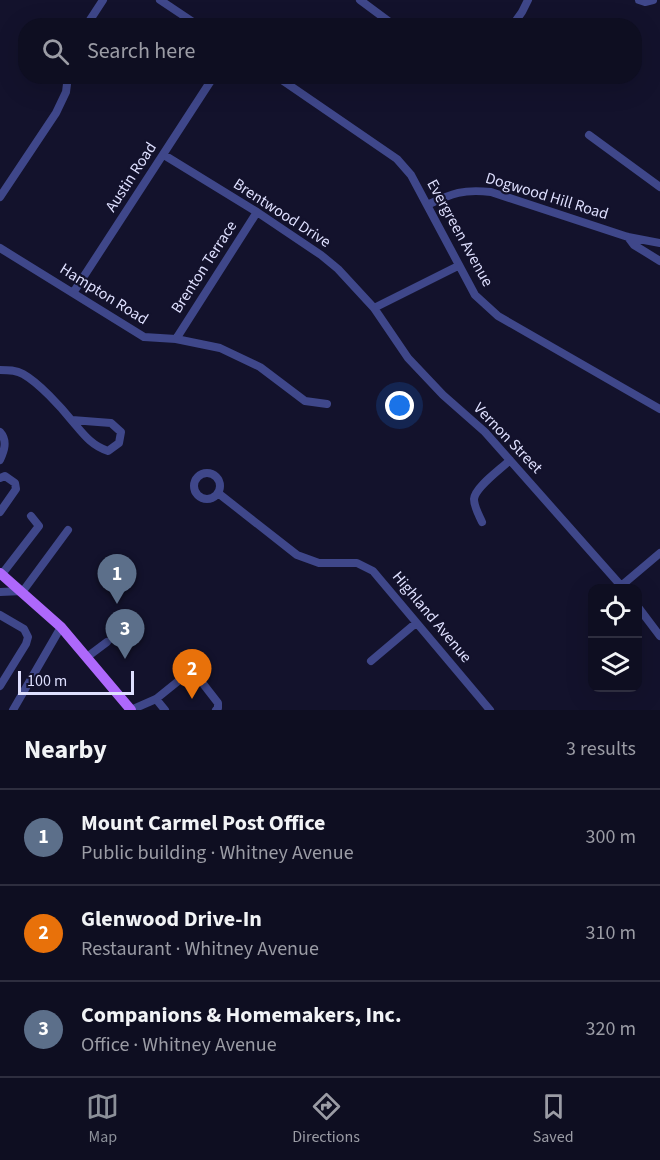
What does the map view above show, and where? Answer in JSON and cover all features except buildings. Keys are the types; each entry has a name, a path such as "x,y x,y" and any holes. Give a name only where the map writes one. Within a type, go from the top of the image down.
{"main road":[{"path":"1,573 61,627 131,710"}],"street":[{"path":"91,18 103,0"},
{"path":"160,0 187,18"},
{"path":"360,0 384,18"},
{"path":"518,18 528,0"},
{"path":"639,0 645,2 652,0"},
{"path":"0,197 56,113 66,92 67,84"},
{"name":"Austin Road","path":"73,293 209,84"},
{"name":"Evergreen Avenue","path":"288,84 398,159 411,175 475,296 498,316 660,409"},
{"path":"589,135 660,187"},
{"name":"Brentwood Drive","path":"164,155 257,212 321,255 338,269 374,308"},
{"name":"Dogwood Hill Road","path":"427,205 449,195 468,190 491,192 628,237 660,243"},
{"name":"Brenton Terrace","path":"176,339 257,212"},
{"path":"628,237 634,246 660,261"},
{"name":"Hampton Road","path":"0,248 144,337 176,339 220,348 260,367 305,401 327,405"},
{"path":"374,308 458,266"},
{"name":"Vernon Street","path":"374,308 408,358 443,395 485,432 619,584"},
{"path":"0,370 21,373 32,381 72,420 87,439 99,448 108,451 119,443 121,432 111,423 72,420"},
{"path":"0,432 4,436 5,449 0,460"},
{"path":"482,522 475,507 474,497 478,489 510,460"},
{"path":"0,478 5,476 15,483 16,489 0,512"},
{"name":"Highland Avenue","path":"218,493 297,555 319,563 357,562 374,570 490,710"},
{"path":"1,573 39,526 31,516"},
{"path":"0,592 23,591 68,530"},
{"path":"625,584 660,553"},
{"path":"642,612 660,636"},
{"path":"0,615 24,629 28,637 0,686"},
{"path":"371,661 416,623"},
{"path":"13,710 61,627"},
{"path":"87,657 107,642"},
{"path":"131,710 156,699 187,674 192,673 218,702 216,710"},
{"path":"156,699 165,710"}],"place":[{"name":"Mount Carmel Post Office","path":"117,604"},
{"name":"Companions & Homemakers, Inc.","path":"125,659"},
{"name":"Glenwood Drive-In","path":"192,699"}]}
